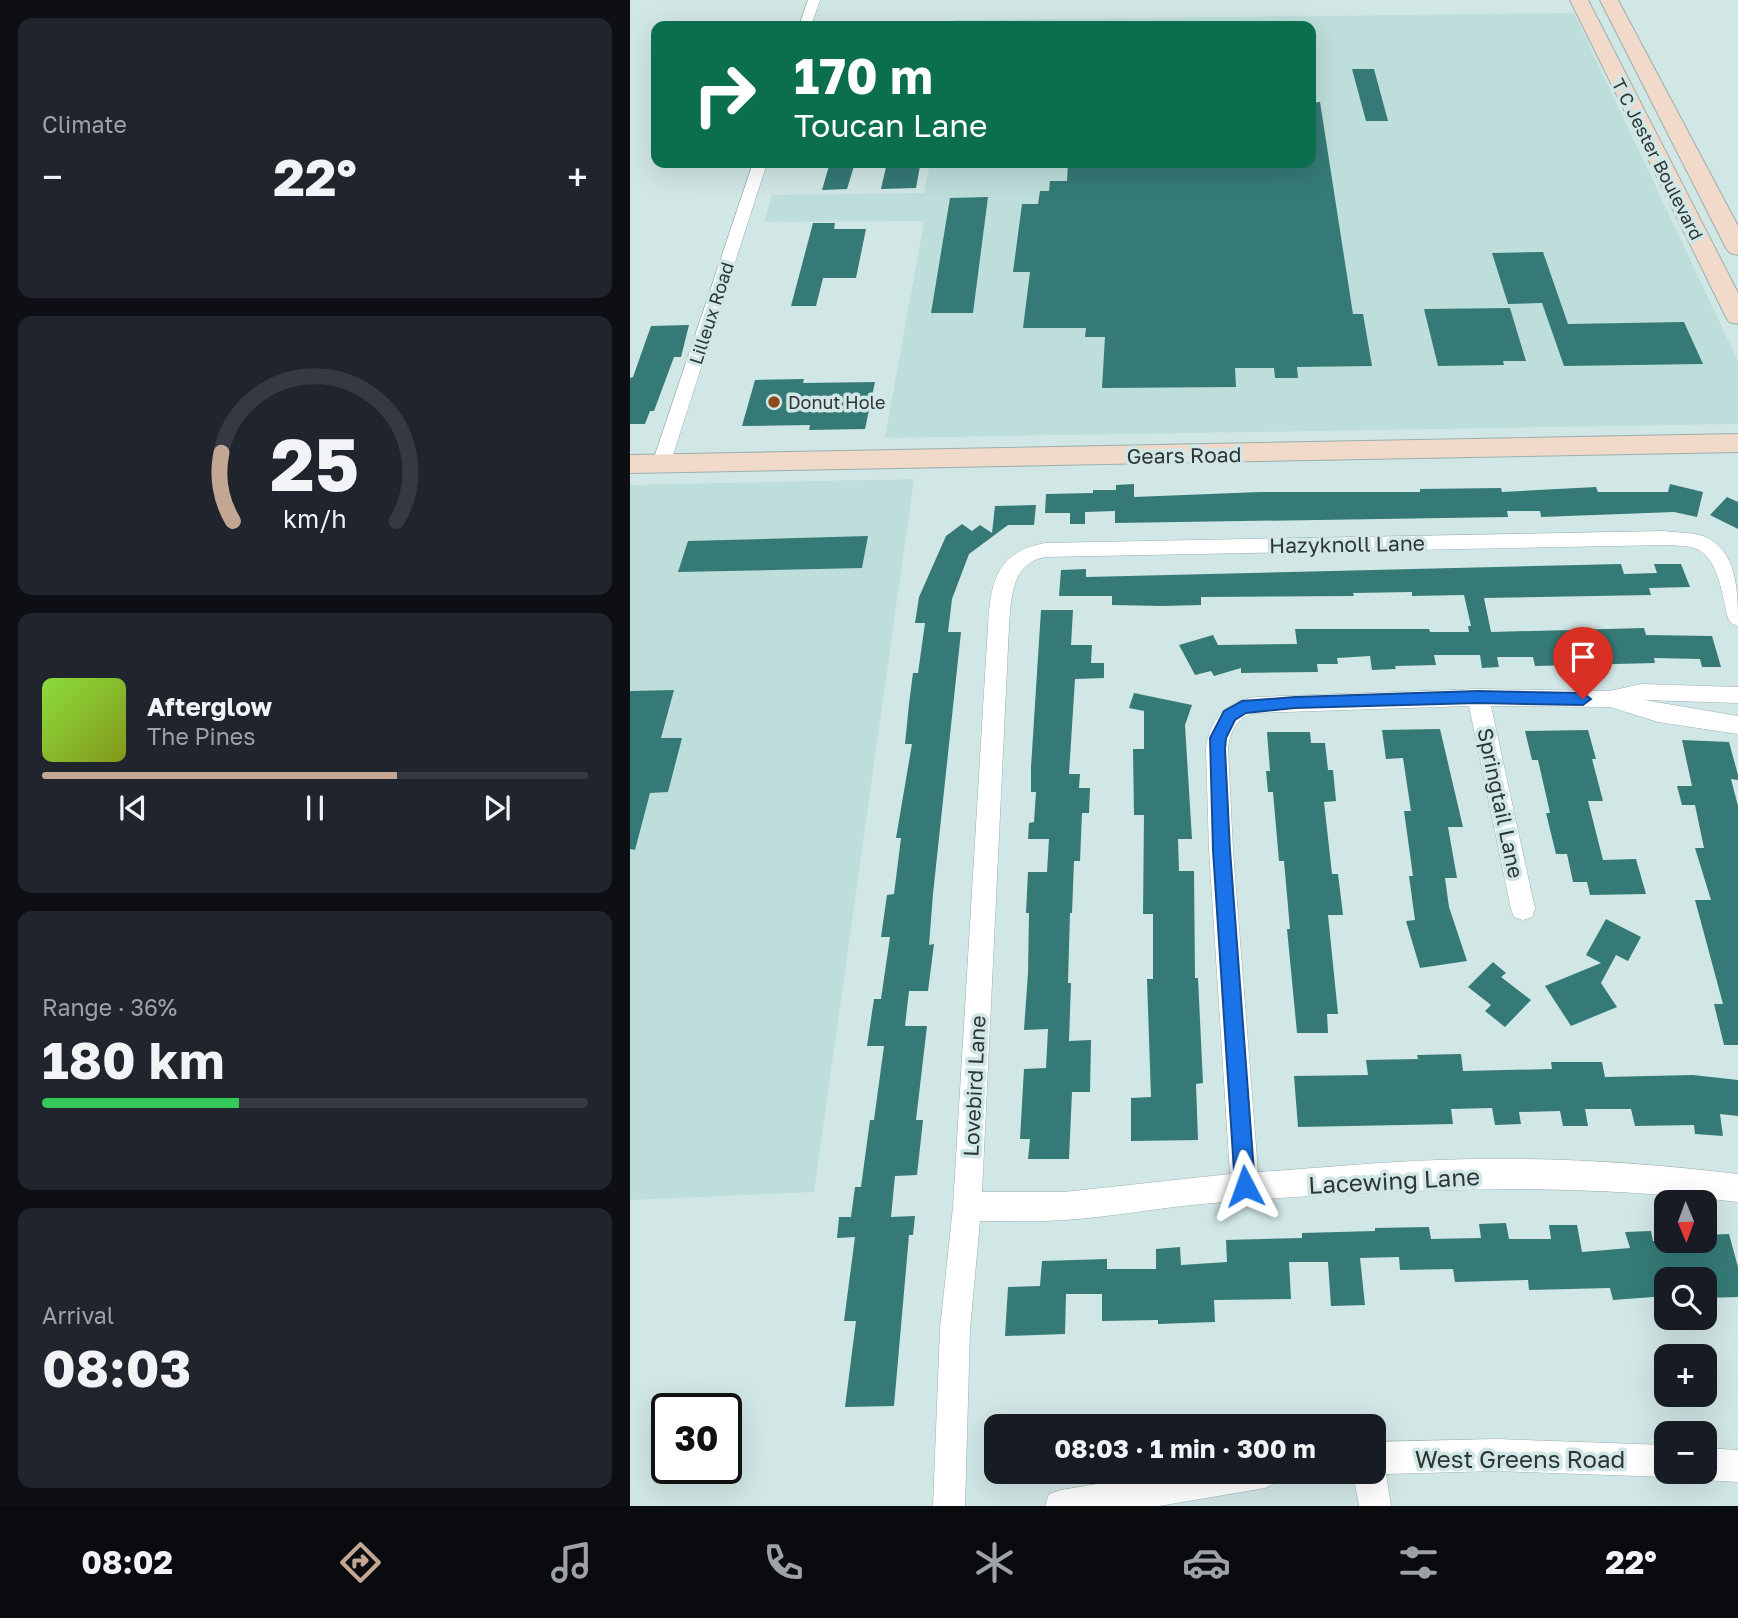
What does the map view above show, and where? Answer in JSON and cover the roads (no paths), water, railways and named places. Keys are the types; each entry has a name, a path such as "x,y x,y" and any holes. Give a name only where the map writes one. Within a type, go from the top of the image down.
{"main road":[{"name":"T C Jester Boulevard","path":"1579,0 1641,125 1729,283 1738,317"},
{"name":"T C Jester Boulevard","path":"1609,0 1738,248"},
{"path":"1641,125 1675,125"},
{"name":"Gears Road","path":"630,464 1738,443"}],"street":[{"path":"807,21 814,0"},
{"name":"Lilleux Road","path":"661,464 758,168"},
{"name":"Hazyknoll Lane","path":"996,665 1002,597 1008,576 1016,562 1025,555 1045,550 1665,538 1700,543 1716,553 1727,578 1738,618"},
{"name":"Lovebird Lane","path":"949,1506 955,1329 967,1207 996,665"},
{"path":"1245,1186 1222,850 1218,738 1229,716 1242,707 1298,702 1478,697 1609,699 1641,692 1738,695"},
{"name":"Springtail Lane","path":"1478,697 1523,909"},
{"path":"1609,699 1658,713 1738,724"},
{"name":"Lacewing Lane","path":"967,1207 1064,1206 1245,1186 1312,1184 1440,1174 1552,1174 1671,1180 1738,1188"},
{"name":"West Greens Road","path":"1386,1458 1496,1455 1654,1461"},
{"path":"1717,1465 1738,1466"},
{"path":"1061,1506 1193,1484"},
{"path":"1371,1484 1375,1506"}],"place":[{"name":"Donut Hole","path":"774,402"}]}
